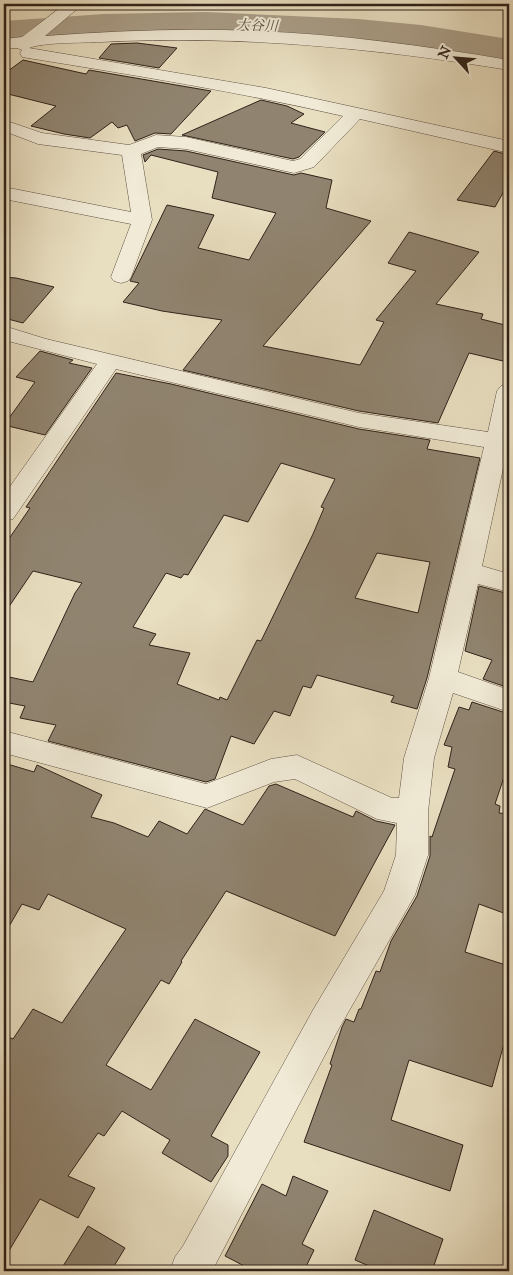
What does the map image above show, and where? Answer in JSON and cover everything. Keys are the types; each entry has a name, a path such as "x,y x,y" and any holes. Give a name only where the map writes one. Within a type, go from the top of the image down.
{"street":[{"path":"16,47 75,4"},
{"path":"16,47 126,36 217,35 327,41 430,52 509,64"},
{"path":"16,47 248,89 509,147"},
{"path":"4,125 38,138 131,151 156,141 186,142 294,167 307,163 356,113"},
{"path":"121,277 142,220 131,151"},
{"path":"4,193 142,220"},
{"path":"4,333 40,344 359,420 504,442"},
{"path":"4,513 111,360"},
{"path":"189,1271 197,1260 325,1021 399,895 412,855 413,812 419,758 504,442 509,391"},
{"path":"468,572 509,583"},
{"path":"442,678 509,701"},
{"path":"4,742 207,796 271,771 297,767 388,810 413,812"}],"building":[{"path":"137,43 177,48 159,68 99,58 111,44"},
{"path":"23,60 86,74 89,70 211,91 171,134 155,133 135,141 127,125 118,128 112,122 90,138 64,134 31,126 56,106 4,93 4,74"},
{"path":"261,100 287,106 304,114 291,123 325,132 299,157 293,159 182,135"},
{"path":"158,149 186,151 294,175 301,173 332,180 326,208 371,221 263,346 360,365 384,322 376,320 416,271 388,263 409,232 479,252 436,304 483,314 481,319 509,326 509,349 503,361 469,353 438,423 359,411 183,370 222,320 162,311 123,302 139,283 130,281 167,205 214,215 198,248 249,260 276,213 212,198 218,172 151,155 145,162 143,155"},
{"path":"494,151 509,155 509,182 495,207 457,200"},
{"path":"4,277 54,287 23,323 4,318"},
{"path":"40,351 73,360 69,363 92,368 45,435 4,425 35,382 16,377"},
{"path":"116,373 171,384 359,429 430,440 427,449 480,458 427,678 417,709 391,702 394,696 317,675 311,688 303,686 290,716 274,711 254,744 231,736 215,779 206,782 48,741 56,725 20,718 25,706 4,702 4,676 33,682 75,593 82,583 33,571 4,614 4,546 30,508 26,507","holes":["281,463 335,479 321,507 324,508 313,534 261,641 257,640 227,700 220,697 219,700 177,684 190,653 149,645 156,634 133,627 166,573 181,578 184,574 188,575 224,515 248,522","377,553 430,562 418,613 355,598"]},
{"path":"479,586 509,594 509,688 483,679 492,660 465,651"},
{"path":"472,702 509,714 509,762 495,804 500,806 499,813 509,814 509,915 479,904 465,952 509,966 509,1042 505,1040 492,1087 409,1060 391,1120 463,1145 450,1191 304,1142 332,1065 330,1064 342,1027 346,1019 354,1022 376,971 380,972 391,941 417,896 430,856 430,836 432,837 455,769 448,767 452,747 444,745 459,707 469,710"},
{"path":"4,763 34,772 37,765 102,795 91,817 114,823 148,837 159,821 187,834 205,809 243,825 269,786 276,784 353,817 356,811 376,821 395,825 335,936 226,891 181,961 169,984 161,980 106,1065 151,1090 195,1019 260,1052 211,1136 228,1145 228,1156 211,1182 162,1153 170,1140 122,1111 104,1136 98,1133 68,1176 95,1188 78,1218 40,1199 4,1259 4,1035 13,1039 33,1009 62,1023 126,929 48,894 39,910 22,904 4,935"},
{"path":"293,1176 328,1191 302,1244 314,1250 304,1271 254,1271 225,1256 262,1184 286,1196"},
{"path":"374,1210 443,1239 432,1271 381,1271 355,1260"},
{"path":"88,1226 125,1248 111,1271 60,1271"}],"waterway":[{"name":"大谷川","path":"4,31 104,24 257,23 408,34 509,50"}]}
